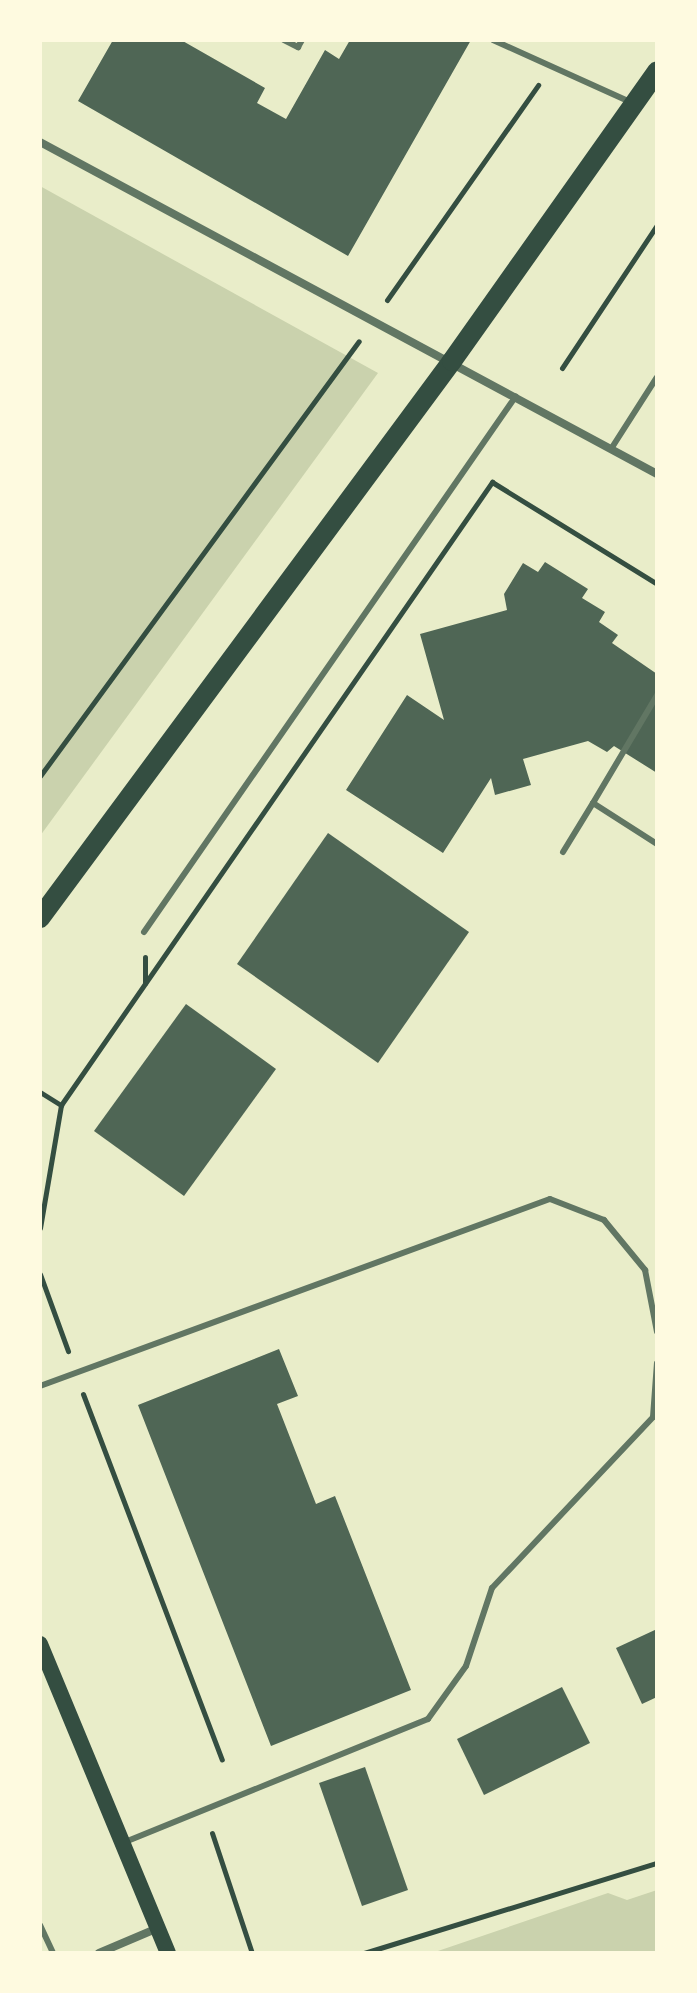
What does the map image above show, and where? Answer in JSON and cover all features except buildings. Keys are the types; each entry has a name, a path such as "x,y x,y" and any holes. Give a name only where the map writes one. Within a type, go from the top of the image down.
{"main road":[{"path":"40,918 452,361 657,71"},
{"path":"40,1644 125,1842 168,1953"}],"street":[{"path":"40,142 657,474"},
{"path":"99,1953 158,1928"}],"lane":[{"path":"284,40 298,47 302,40"},
{"path":"493,40 634,103"},
{"path":"611,449 657,377"},
{"path":"144,932 516,396"},
{"path":"563,852 657,695"},
{"path":"593,803 657,844"},
{"path":"40,1386 550,1199 604,1220 637,1260 645,1270 657,1332"},
{"path":"125,1842 428,1719 466,1666 492,1588 653,1417 657,1363"},
{"path":"40,1925 53,1953"}],"path":[{"path":"40,776 374,319 551,66"},
{"path":"562,368 657,225"},
{"path":"40,1228 61,1105 492,482 657,584"},
{"path":"40,1092 61,1105"},
{"path":"40,1274 222,1759"},
{"path":"212,1835 252,1953"},
{"path":"364,1953 657,1863"}],"green space":[{"path":"40,186 378,373 40,836"},
{"path":"657,1890 657,1953 432,1953 608,1893 627,1900"}]}
